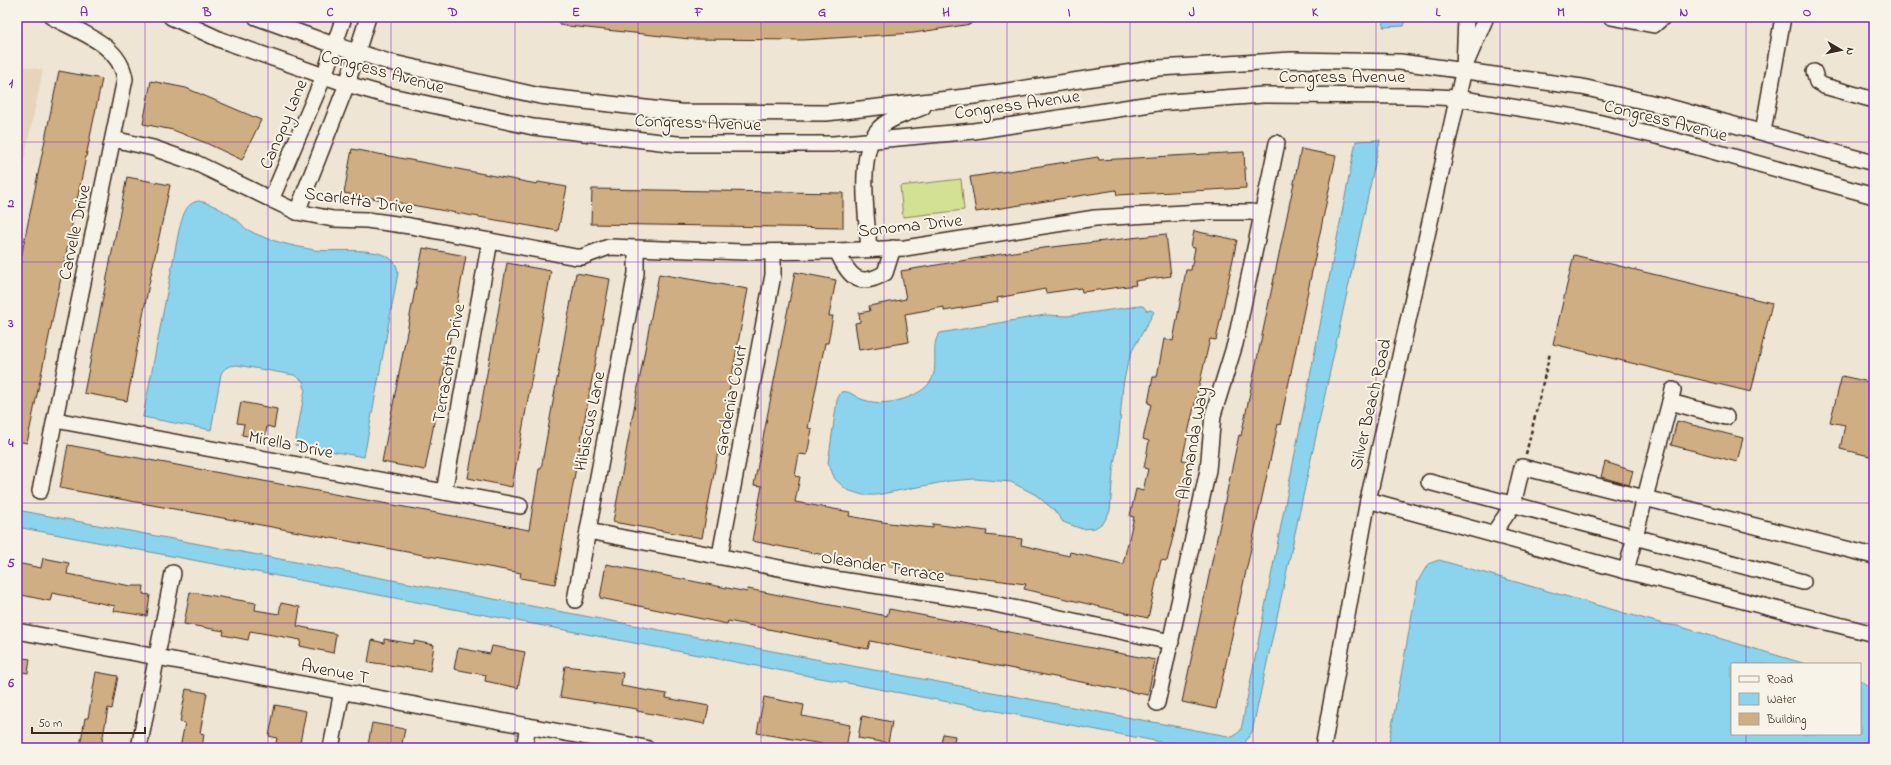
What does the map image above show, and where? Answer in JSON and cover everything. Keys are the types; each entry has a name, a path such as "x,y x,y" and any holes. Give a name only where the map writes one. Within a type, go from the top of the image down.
{"street":[{"name":"Carvelle Drive","path":"40,491 125,79 124,70 119,61 107,47 52,17"},
{"name":"Congress Avenue","path":"171,17 221,40 347,84 382,94 532,127 677,144 833,144 871,141 974,130 1157,103 1256,95 1457,98 1580,118 1669,138 1874,196"},
{"name":"Congress Avenue","path":"256,17 334,45 389,62 540,96 680,112 826,113 941,100 1159,68 1292,60 1400,62 1582,87 1665,106 1874,163"},
{"name":"Canopy Lane","path":"271,200 324,76 344,17"},
{"path":"297,212 347,84 358,53 368,17"},
{"path":"1464,70 1466,17"},
{"path":"1464,70 1486,17"},
{"path":"1611,17 1654,25 1663,17"},
{"path":"1763,132 1783,17"},
{"name":"Silver Beach Road","path":"1323,748 1368,500 1464,70"},
{"path":"1814,72 1817,82 1824,86 1874,100"},
{"path":"869,249 865,168 871,141 877,130 884,125 898,117 941,100"},
{"name":"Scarletta Drive","path":"113,140 152,148 190,161 297,212 333,219 383,222 562,255"},
{"name":"Alamanda Way","path":"1157,703 1208,470 1213,415 1235,344 1277,143"},
{"path":"293,148 318,158"},
{"name":"Sonoma Drive","path":"562,255 582,257 609,247 773,252 893,248 1110,217 1202,212 1246,212 1262,214"},
{"name":"Terracotta Drive","path":"444,492 490,242"},
{"path":"837,251 846,270 858,279 872,280 885,272 893,248"},
{"name":"Hibiscus Lane","path":"575,600 636,274 636,249"},
{"name":"Gardenia Court","path":"720,555 773,275 773,252"},
{"path":"1626,571 1671,396 1726,417"},
{"name":"Mirella Drive","path":"55,420 520,506"},
{"path":"1493,534 1513,505 1522,468 1874,556"},
{"path":"1429,482 1803,582"},
{"path":"1368,500 1626,571 1874,634"},
{"name":"Oleander Terrace","path":"588,531 720,555 841,580 990,603 1171,642"},
{"path":"139,748 173,573"},
{"name":"Avenue T","path":"17,631 646,748"},
{"path":"331,748 342,691"},
{"path":"524,748 528,726"}],"path":[{"path":"1522,468 1550,353"}],"shaded area":[{"path":"17,65 43,70 17,194"}],"green space":[{"path":"961,179 964,210 903,217 900,186"}],"water":[{"path":"1385,17 1406,17 1404,26 1383,27"},
{"path":"1380,140 1252,732 1244,744 1230,748 1193,748 17,527 17,510 1233,737 1241,730 1356,141"},
{"path":"199,201 220,209 247,229 272,240 315,250 351,250 377,253 388,257 395,263 398,273 364,457 295,445 305,389 303,381 294,375 237,365 225,368 221,374 211,430 143,417 179,230 187,208 194,202"},
{"path":"1143,306 1147,311 1151,310 1154,312 1132,351 1127,366 1123,385 1110,511 1104,522 1095,528 1082,529 1063,522 1054,510 1036,495 1011,482 975,479 949,481 876,495 863,495 847,490 835,479 828,463 837,400 841,392 849,393 869,401 886,402 903,399 919,392 931,381 934,374 935,344 940,333 1045,315 1067,316"},
{"path":"1439,560 1663,624 1678,626 1803,663 1731,663 1731,735 1861,735 1861,681 1872,691 1875,704 1864,748 1388,748 1418,581 1428,564"}],"building":[{"path":"559,17 970,17 971,24 914,33 803,40 690,39 559,25"},
{"path":"59,71 102,79 27,443 17,441 17,277"},
{"path":"151,81 186,88 261,120 242,160 206,143 173,130 143,124"},
{"path":"352,149 537,184 538,182 567,187 558,231 344,193"},
{"path":"1301,149 1336,156 1280,425 1278,424 1216,709 1182,702 1239,435 1241,436"},
{"path":"1244,152 1246,188 1117,195 1116,190 976,212 970,177 1098,157 1099,160"},
{"path":"127,177 170,185 148,289 127,401 84,393"},
{"path":"592,189 843,193 843,228 591,224"},
{"path":"1194,231 1237,240 1216,340 1210,339 1182,460 1190,461 1174,533 1167,561 1161,560 1148,618 1024,589 1026,584 876,565 752,541 762,486 754,485 795,272 836,280 829,316 833,316 828,343 825,343 808,428 812,429 807,455 799,454 795,476 800,477 795,502 850,512 849,516 889,523 933,528 933,524 987,531 986,535 1022,539 1021,545 1069,556 1070,552 1123,564 1134,517 1130,516 1136,489 1143,491 1148,469 1144,468 1149,441 1143,439 1151,404 1148,403 1153,377 1157,377 1164,339 1173,341 1186,270 1191,270 1195,248 1191,247"},
{"path":"1166,234 1171,276 1135,281 1136,285 1082,292 1081,288 1046,293 1045,289 997,298 998,302 944,311 944,307 905,314 909,342 859,350 855,323 860,322 859,313 870,311 869,306 906,299 901,271 1026,250"},
{"path":"423,248 466,256 425,470 382,462"},
{"path":"1574,255 1772,303 1751,392 1553,344"},
{"path":"507,263 551,271 512,487 468,478"},
{"path":"576,273 610,279 555,584 520,578 521,573 60,488 68,445 529,530"},
{"path":"659,274 748,289 702,538 613,522"},
{"path":"1842,376 1874,383 1874,457 1840,449 1845,425 1830,422"},
{"path":"241,402 277,409 274,428 267,426 265,439 242,435 244,424 237,423"},
{"path":"1677,421 1743,438 1737,462 1671,445"},
{"path":"1605,462 1633,471 1629,485 1601,477"},
{"path":"43,558 69,563 67,574 131,586 144,586 143,594 150,595 147,616 114,611 115,606 52,593 50,601 17,594 17,563 41,568"},
{"path":"606,564 747,592 748,589 887,616 889,609 1155,660 1148,695 870,641 868,649 728,621 727,624 600,598"},
{"path":"190,592 256,603 255,610 279,614 281,603 300,607 297,626 336,634 333,653 300,646 301,640 250,631 248,640 223,635 224,631 184,624"},
{"path":"384,639 414,644 414,641 434,645 430,671 368,662 372,640 384,643"},
{"path":"492,646 525,652 518,688 485,681 486,675 454,669 458,648 490,654"},
{"path":"17,657 30,659 28,673 17,671"},
{"path":"565,666 623,673 621,686 667,694 666,698 709,706 705,724 637,711 637,709 560,697"},
{"path":"96,672 118,676 112,709 108,708 101,748 90,748 80,746 85,718 88,718"},
{"path":"186,689 207,693 200,733 204,734 202,748 180,748 185,723 180,722"},
{"path":"764,697 804,705 802,716 850,725 846,748 757,733"},
{"path":"275,705 306,711 299,748 275,748 277,738 269,736"},
{"path":"862,716 892,722 888,743 858,738"},
{"path":"372,723 405,729 401,748 385,748 368,745"},
{"path":"943,734 955,736 953,748 940,748"}]}
